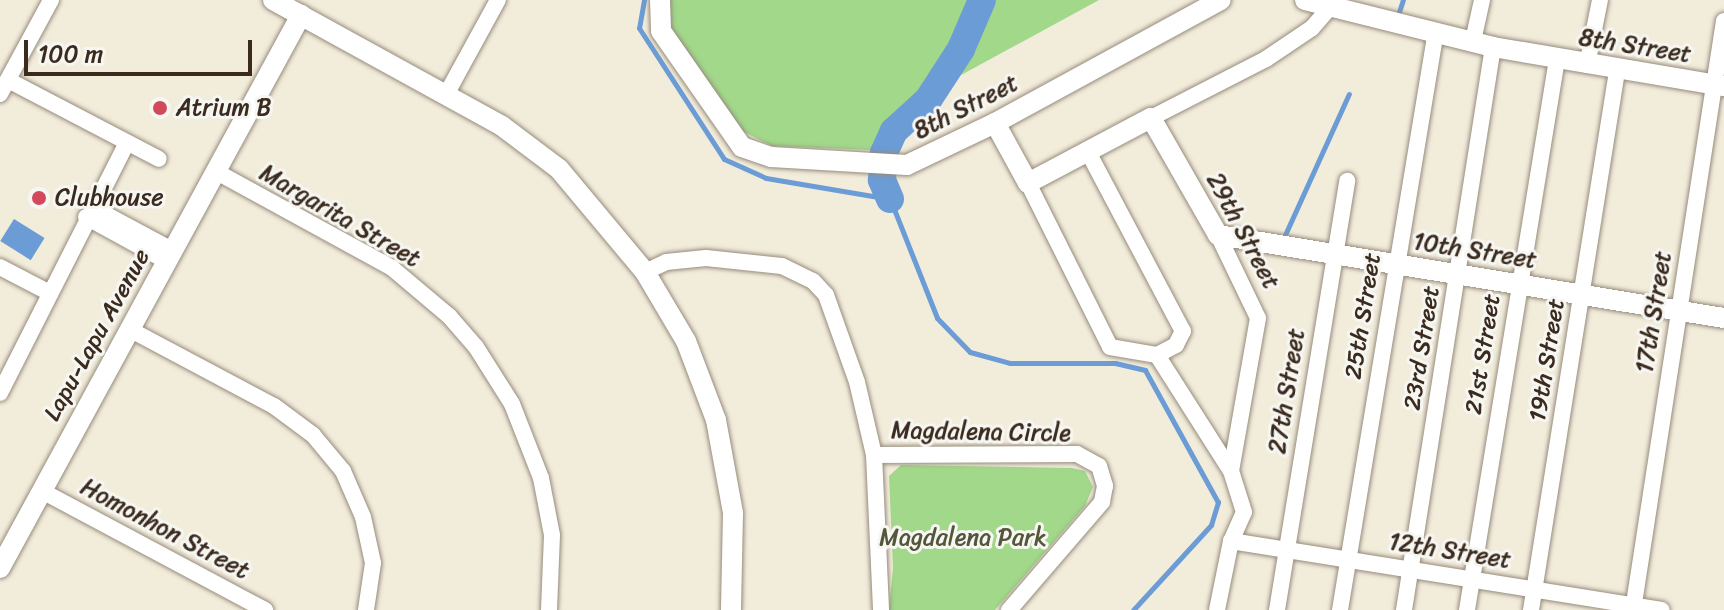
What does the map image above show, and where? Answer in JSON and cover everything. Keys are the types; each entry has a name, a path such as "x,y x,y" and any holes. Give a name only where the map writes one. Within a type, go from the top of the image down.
{"street":[{"path":"51,0 4,87 159,159"},
{"path":"273,0 305,8 447,93 559,169 645,272 686,341 716,420 733,513 731,610"},
{"path":"447,93 498,0"},
{"name":"8th Street","path":"660,0 661,31 742,147 771,157 901,165 995,123 1221,0"},
{"name":"8th Street","path":"1305,0 1483,44 1617,71 1718,85"},
{"path":"1482,0 1483,44"},
{"path":"1587,65 1600,0"},
{"path":"1028,183 1266,59 1312,28 1331,6"},
{"name":"Lapu-Lapu Avenue","path":"0,568 305,8"},
{"name":"17th Street","path":"1634,608 1679,311 1718,85 1724,21"},
{"name":"25th Street","path":"1340,610 1436,31"},
{"name":"23rd Street","path":"1404,610 1458,275 1483,44"},
{"name":"21st Street","path":"1467,610 1557,59"},
{"name":"19th Street","path":"1531,610 1617,71"},
{"name":"29th Street","path":"1151,118 1218,235 1258,318 1231,471"},
{"path":"995,123 1110,347 1157,355 1176,345 1183,331 1087,150"},
{"path":"0,393 89,212 127,143"},
{"name":"Margarita Street","path":"215,171 392,268 449,316 476,347 512,404 541,478 552,535 549,610"},
{"name":"27th Street","path":"1277,610 1347,181"},
{"path":"89,212 169,256"},
{"name":"10th Street","path":"1218,235 1724,318"},
{"path":"645,272 666,262 706,258 782,266 813,281 836,315 874,455 881,610"},
{"path":"0,267 50,293"},
{"path":"129,329 274,406 313,435 343,471 363,517 373,563 366,610"},
{"name":"29th Street","path":"1157,355 1231,471 1244,512 1231,541 1217,610"},
{"name":"Magdalena Circle","path":"874,455 1077,454 1099,466 1105,486 1102,502 1009,610"},
{"name":"Homonhon Street","path":"42,491 265,610"},
{"name":"12th Street","path":"1231,541 1661,610"}],"green space":[{"path":"669,0 1099,0 919,98 872,150 772,146 742,131 668,23"},
{"name":"Magdalena Park","path":"901,465 1072,468 1085,471 1093,487 1085,506 995,610 889,610 893,568 889,476"}],"water":[{"path":"14,219 45,238 31,260 0,241"}],"waterway":[{"path":"644,0 639,28 724,159 766,178 890,199 937,318 970,352 1010,363 1115,363 1145,370 1218,502 1211,525 1133,610"},
{"path":"890,199 882,180 884,153 894,131 928,100 961,49 982,0"},
{"path":"1398,15 1403,0"},
{"path":"1284,237 1349,94"}],"place":[{"name":"Atrium B","path":"160,108"},
{"name":"Clubhouse","path":"39,198"}]}
